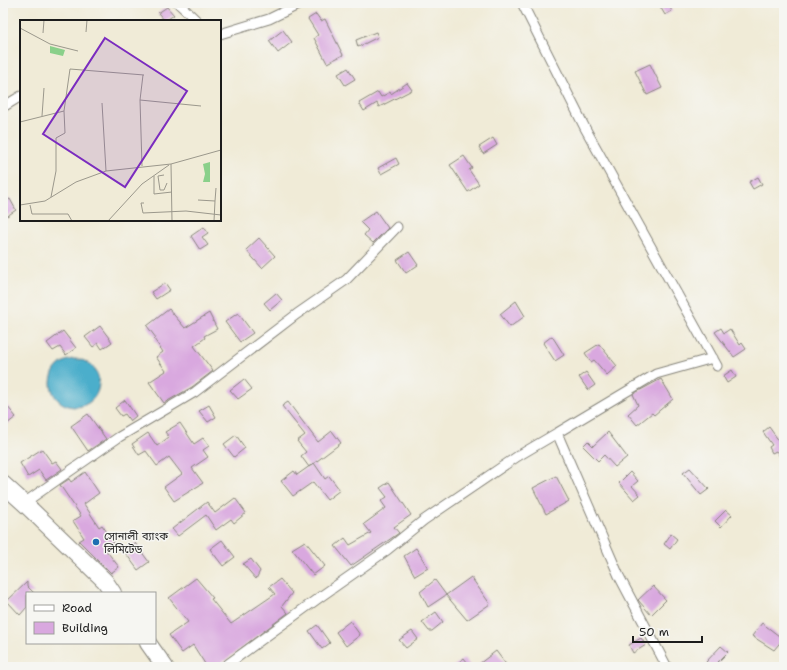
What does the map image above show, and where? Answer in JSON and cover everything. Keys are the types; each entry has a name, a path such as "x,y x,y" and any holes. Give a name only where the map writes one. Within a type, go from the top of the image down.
{"highway":[{"path":"3,484 105,581 112,592"},
{"path":"149,644 165,667"}],"street":[{"path":"178,3 196,20"},
{"path":"221,34 269,19 302,3"},
{"path":"224,667 387,550 424,520 518,456 656,374 715,362 585,128 522,3"},
{"path":"3,107 20,97"},
{"path":"24,503 118,437 195,392 291,319 346,280 397,226"},
{"path":"557,433 618,576 667,667"}],"water":[{"path":"75,359 84,361 92,366 97,374 99,383 97,392 92,400 84,405 75,407 66,405 58,400 53,392 51,383 53,374 58,366 66,361"}],"building":[{"path":"658,3 667,3 672,11 665,15"},
{"path":"167,7 174,15 164,20 158,13"},
{"path":"316,14 321,21 325,19 343,55 327,63 314,38 318,35 308,19"},
{"path":"283,30 292,42 278,53 269,41"},
{"path":"376,32 378,37 358,47 356,40"},
{"path":"650,64 662,88 647,95 635,71"},
{"path":"348,68 355,79 345,85 338,74"},
{"path":"407,83 412,90 379,107 377,103 364,111 359,103 378,92 381,97 390,92 391,94"},
{"path":"493,138 497,145 483,154 479,147"},
{"path":"464,156 472,168 469,170 479,184 468,192 450,165"},
{"path":"396,158 399,164 381,174 378,168"},
{"path":"758,177 762,184 753,189 749,182"},
{"path":"10,199 16,210 7,216 3,210 3,202"},
{"path":"376,211 388,228 373,243 364,235 368,230 360,222"},
{"path":"204,227 208,233 202,237 208,245 200,250 191,236"},
{"path":"259,238 275,256 262,268 246,250"},
{"path":"409,252 418,265 406,273 397,260"},
{"path":"165,283 170,290 156,299 151,292"},
{"path":"276,293 282,300 270,310 264,303"},
{"path":"516,301 525,316 510,327 500,314"},
{"path":"169,309 185,328 209,313 217,329 204,336 205,338 194,346 213,371 192,387 164,403 149,382 166,371 156,357 163,352 154,339 156,338 147,326"},
{"path":"238,313 253,333 240,342 225,322"},
{"path":"100,326 112,342 102,349 98,343 93,347 85,337"},
{"path":"721,328 724,333 730,329 740,345 742,343 746,349 734,357 715,332"},
{"path":"63,331 76,348 66,355 60,347 53,351 47,343"},
{"path":"552,336 564,355 555,361 543,343"},
{"path":"599,344 617,366 607,375 594,360 591,362 585,353"},
{"path":"732,370 736,377 727,383 723,376"},
{"path":"586,372 595,385 588,390 579,377"},
{"path":"244,379 252,389 238,399 230,390"},
{"path":"661,379 673,399 654,415 652,413 637,425 628,414 638,405 633,394"},
{"path":"125,400 136,416 130,421 125,414 121,416 115,408"},
{"path":"3,401 16,417 7,424 3,420"},
{"path":"288,402 318,442 332,431 341,443 309,467 301,456 306,452 297,441 305,435 282,406"},
{"path":"209,405 216,417 208,422 199,411"},
{"path":"88,414 106,439 88,451 71,426"},
{"path":"180,423 194,444 203,438 209,446 203,450 208,457 192,468 203,483 174,501 164,487 182,474 169,457 157,466 146,451 139,455 132,444 148,433 157,446 169,437 165,432"},
{"path":"769,427 779,441 784,438 784,462 776,451 772,453 769,447 772,445 763,432"},
{"path":"608,432 627,457 615,467 604,455 598,461 583,446 588,441 593,446"},
{"path":"236,435 245,448 234,457 224,444"},
{"path":"42,449 52,463 56,461 62,469 46,480 39,470 28,477 20,463"},
{"path":"314,463 325,479 329,476 340,490 327,500 313,482 293,496 281,481 294,471 297,475"},
{"path":"690,468 709,489 701,495 683,473"},
{"path":"85,472 99,493 84,504 99,527 102,525 114,542 105,549 119,567 111,573 79,541 84,538 73,521 81,516 60,485 69,479 71,482"},
{"path":"630,472 638,481 632,486 640,495 634,500 619,483"},
{"path":"556,476 569,501 546,514 533,488"},
{"path":"389,482 411,515 394,527 399,533 351,566 335,546 345,538 350,545 371,533 364,524 386,508 381,501 387,497 380,488"},
{"path":"235,498 246,513 234,523 231,519 216,530 206,515 178,536 172,529 207,502 215,513"},
{"path":"726,510 732,515 721,527 715,521"},
{"path":"671,534 677,539 670,549 664,544"},
{"path":"222,540 235,557 223,566 210,549"},
{"path":"305,541 325,566 313,575 292,549"},
{"path":"135,543 149,562 138,570 124,551"},
{"path":"416,548 428,568 415,576 404,556"},
{"path":"251,559 260,571 256,579 243,564"},
{"path":"471,577 490,604 467,620 446,595"},
{"path":"196,578 213,598 211,599 231,624 275,594 269,587 280,579 292,593 282,606 288,613 216,667 207,667 193,645 182,653 169,635 188,622 169,598"},
{"path":"435,580 446,595 428,607 420,592"},
{"path":"27,582 27,586 33,592 26,592 26,608 20,615 7,601"},
{"path":"653,586 666,600 651,615 638,600"},
{"path":"436,612 443,622 432,631 429,631 422,622"},
{"path":"350,621 360,635 346,646 336,632"},
{"path":"762,623 783,639 774,650 752,636"},
{"path":"317,625 330,643 322,649 309,631"},
{"path":"412,631 418,639 406,648 399,640"},
{"path":"641,638 646,645 633,653 629,645"},
{"path":"721,646 728,652 718,662 723,667 712,667 706,662"},
{"path":"496,651 508,667 475,667"},
{"path":"464,658 471,667 453,667"}],"place":[{"name":"সোনালী ব্যাংক লিমিটেড","path":"96,542"}]}
